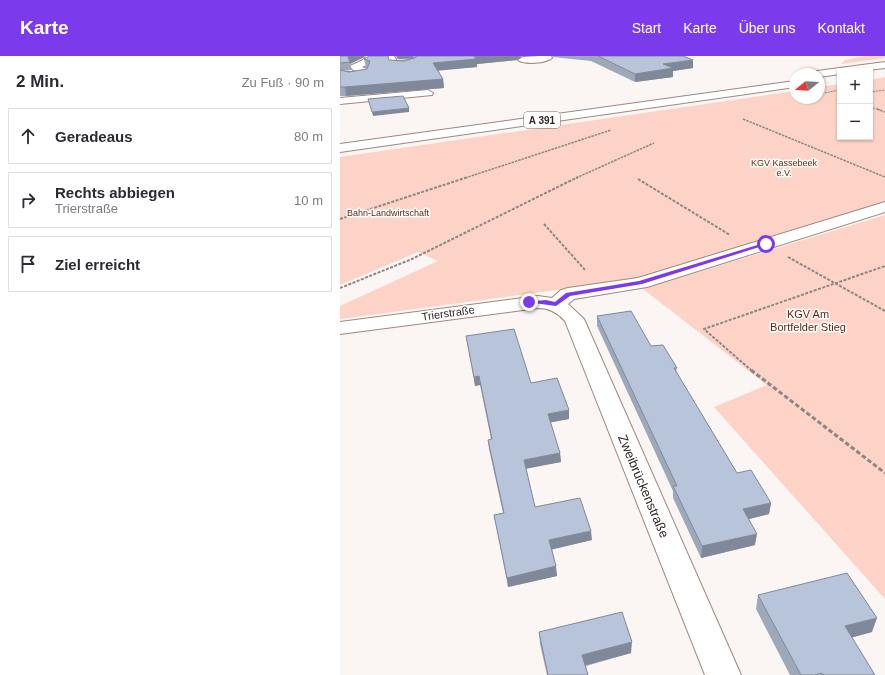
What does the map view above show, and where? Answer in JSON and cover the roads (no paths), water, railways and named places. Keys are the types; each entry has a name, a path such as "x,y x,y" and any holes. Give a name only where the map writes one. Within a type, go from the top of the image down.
{"main road":[{"path":"352,58 360,56"},
{"path":"390,56 394,64 413,63"},
{"path":"352,58 371,57"},
{"path":"340,75 351,76 365,74 365,70 356,68 355,66 371,57"},
{"path":"523,60 559,57"},
{"path":"866,68 885,64"},
{"path":"873,73 885,71"},
{"path":"825,74 837,74"},
{"path":"825,79 837,74"},
{"name":"A 391","path":"340,140 789,78"},
{"name":"A 391","path":"340,148 789,85"},
{"path":"340,101 428,93"},
{"path":"411,126 575,107"},
{"path":"556,304 568,294 640,283 885,208"},
{"name":"Trierstraße","path":"340,328 529,302 546,302 556,304"},
{"name":"Zweibrückenstraße","path":"556,304 567,310 574,319 724,675"}],"park label":[{"name":"KGV Kassebeek e.V.","path":"784,168"},
{"name":"Bahn-Landwirtschaft","path":"388,213"},
{"name":"KGV Am Bortfelder Stieg","path":"808,320"}]}
